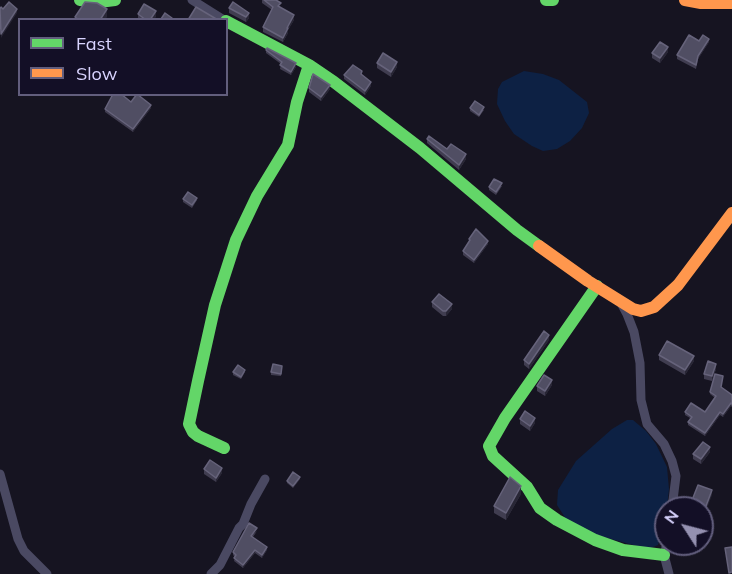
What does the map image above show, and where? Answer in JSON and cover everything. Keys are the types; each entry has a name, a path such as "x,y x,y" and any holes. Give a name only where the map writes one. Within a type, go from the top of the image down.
{"street":[{"path":"80,0 99,2 115,0"},
{"path":"192,0 222,18"},
{"path":"546,0 553,0"},
{"path":"685,0 701,3 732,3"},
{"path":"228,22 309,65 420,148 517,230 633,309 641,311 654,307 678,285 732,213"},
{"path":"224,448 198,436 189,424 198,381 215,305 236,240 257,196 288,145 297,102 309,65"},
{"path":"597,286 505,418 489,446 493,456 526,487 540,508 557,520 595,540 623,550 654,550"},
{"path":"619,299 634,332 640,363 641,400 647,424 664,444 672,461 676,476 674,496"},
{"path":"0,474 18,539 24,551 47,574"},
{"path":"211,574 220,565 265,479"},
{"path":"666,556 669,574"}],"water":[{"path":"524,71 543,74 559,80 587,102 589,113 582,128 570,141 557,149 543,151 514,134 497,104 498,89 502,82"},
{"path":"627,420 633,420 656,444 667,467 668,496 654,496 654,547 648,549 596,535 566,519 557,505 558,490 576,461 612,429"}],"building":[{"path":"264,0 276,0 281,3 278,6 294,15 283,38 263,27 273,7"},
{"path":"9,2 17,9 1,34 0,9 1,7 3,9"},
{"path":"85,2 97,3 107,9 101,18 75,17"},
{"path":"233,2 249,13 246,17 229,8"},
{"path":"144,4 156,11 151,18 143,18 138,14"},
{"path":"196,7 215,18 189,18"},
{"path":"165,13 172,18 162,18"},
{"path":"689,35 699,41 703,35 709,39 698,56 696,65 677,55"},
{"path":"660,42 668,47 660,58 652,53"},
{"path":"267,48 296,63 291,72 280,65 282,62 266,50"},
{"path":"383,53 397,62 391,72 377,63"},
{"path":"353,65 362,71 361,74 371,82 365,91 344,75"},
{"path":"313,74 330,85 321,97 309,88"},
{"path":"112,96 124,96 131,102 136,96 140,96 151,105 133,129 105,109"},
{"path":"475,101 484,107 479,115 470,108"},
{"path":"429,136 447,149 451,144 466,154 459,165 427,139"},
{"path":"494,179 502,183 496,192 489,187"},
{"path":"188,192 197,198 192,205 183,199"},
{"path":"476,229 488,241 474,260 463,251"},
{"path":"439,294 452,304 446,311 432,302"},
{"path":"544,331 549,335 529,364 524,360"},
{"path":"667,341 694,356 685,370 659,355"},
{"path":"708,361 716,364 712,376 704,374"},
{"path":"273,364 282,366 281,374 271,372"},
{"path":"238,365 245,370 241,377 233,372"},
{"path":"715,374 723,376 721,387 732,395 732,404 723,414 720,412 705,433 688,422 692,417 685,412 691,403 705,412 716,396 710,392"},
{"path":"544,375 552,380 545,391 537,386"},
{"path":"525,411 535,418 530,426 520,419"},
{"path":"703,442 710,447 701,459 693,454"},
{"path":"210,460 222,468 216,478 204,469"},
{"path":"293,472 300,477 293,486 287,481"},
{"path":"510,477 521,486 506,513 494,506"},
{"path":"698,485 712,490 710,496 694,496"},
{"path":"249,523 257,528 251,536 267,547 262,555 255,550 243,565 234,558 236,555 233,552"},
{"path":"732,547 732,572 729,573 725,548"}],"traffic: fast":[{"path":"80,0 99,2 115,0"},
{"path":"546,0 553,0"},
{"path":"228,22 309,65 334,82 420,148 539,246"},
{"path":"224,448 198,436 189,424 198,381 215,305 236,240 257,196 288,145 297,102 309,65"},
{"path":"597,286 505,418 489,446 493,456 527,487 540,508 557,520 595,540 623,550 654,554"}],"traffic: slow":[{"path":"685,0 701,3 732,3"},
{"path":"539,246 588,281 633,309 641,311 654,307 678,285 732,213"}]}
